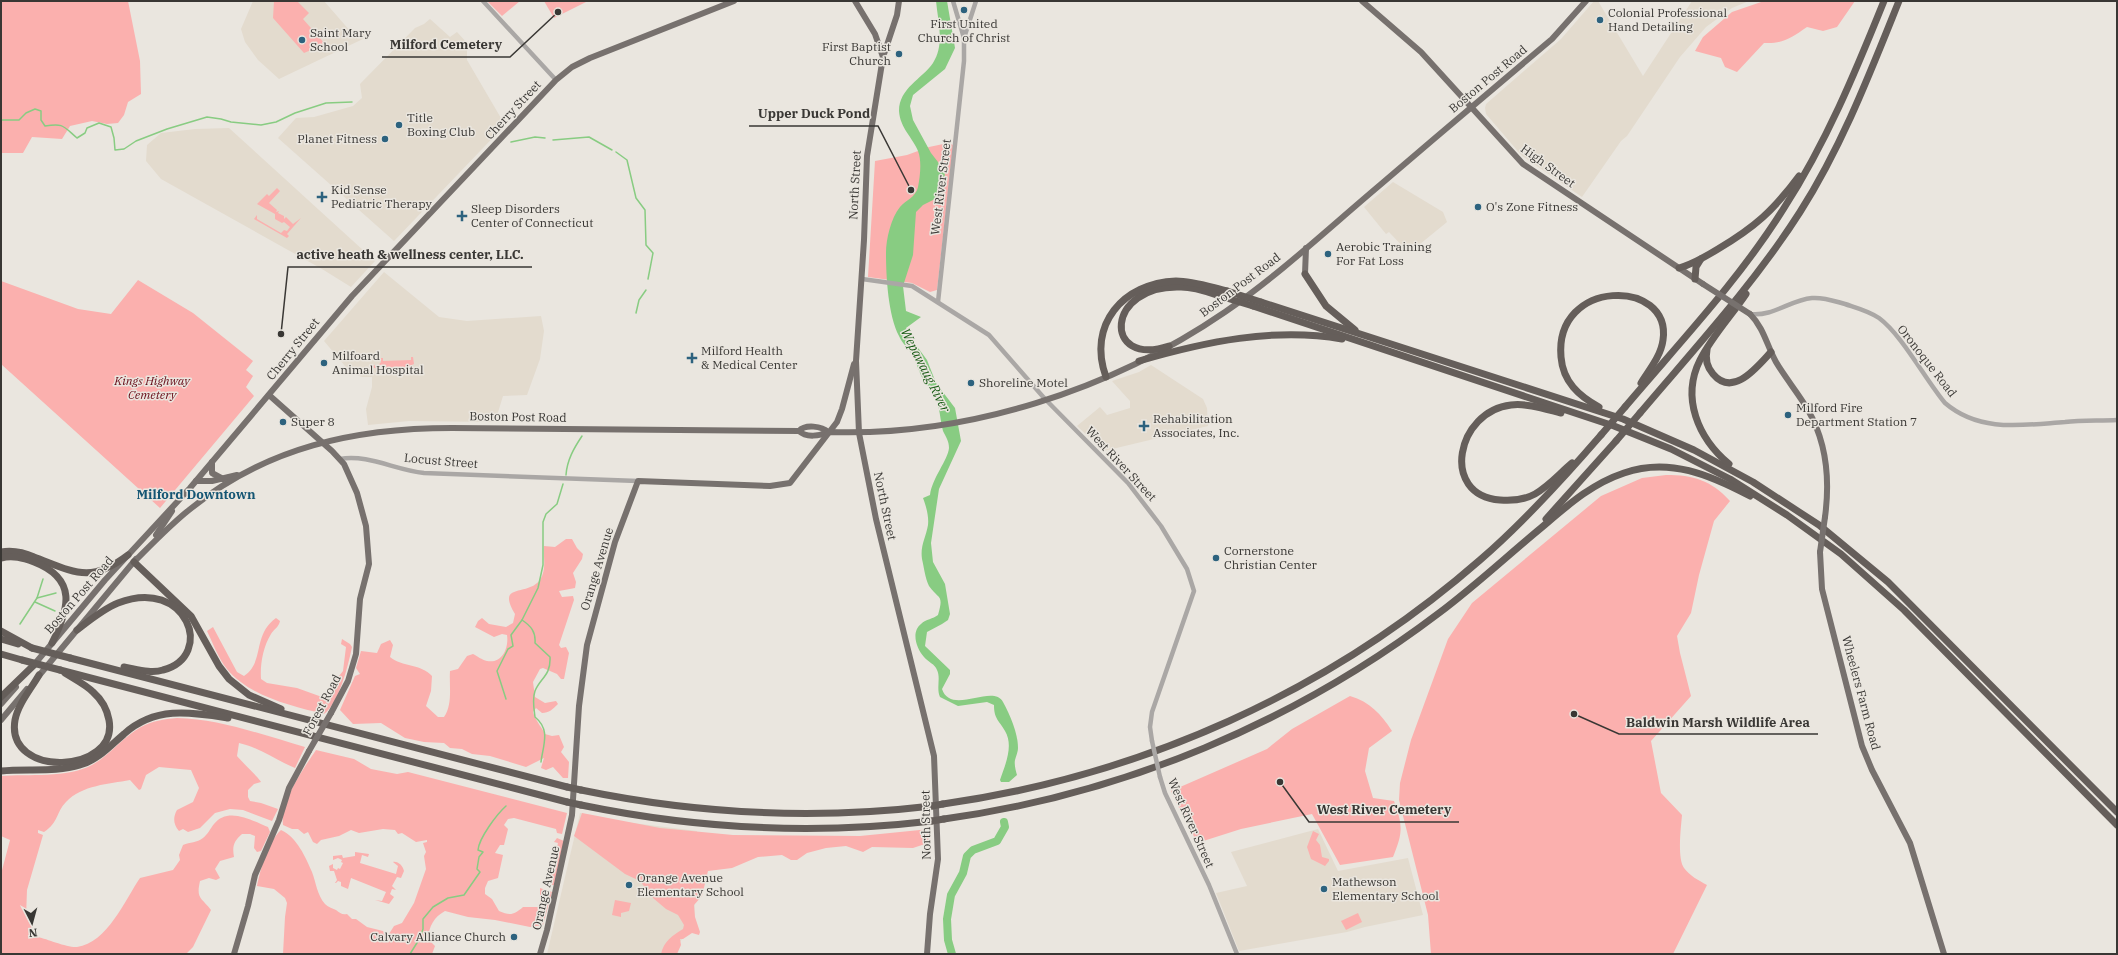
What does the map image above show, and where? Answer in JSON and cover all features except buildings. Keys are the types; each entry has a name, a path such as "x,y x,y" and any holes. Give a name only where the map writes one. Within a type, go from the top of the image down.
{"highway":[{"path":"1,640 567,787 673,806 764,813 850,813 932,806 1034,788 1122,764 1205,732 1298,687 1386,634 1467,572 1538,505 1625,407 1755,251 1787,204 1818,150 1848,89 1884,1"},
{"path":"1753,482 1713,449 1706,440 1696,420 1692,397 1694,379 1700,360 1807,201 1842,136 1899,1"},
{"path":"1679,268 1703,258 1749,230 1769,214 1818,150"},
{"path":"1504,559 1564,500 1616,441 1741,294 1772,253"},
{"path":"1695,279 1696,266 1703,258"},
{"path":"1305,274 1321,300 1336,316 1362,334 1384,346 1656,442 1706,466 1745,488 1787,515 1841,554 1883,591 2117,825"},
{"path":"1106,377 1100,357 1101,334 1111,313 1127,297 1150,285 1175,281 1192,282 1261,302 1291,316"},
{"path":"1168,346 1154,350 1143,350 1129,343 1121,328 1122,317 1126,307 1142,296 1167,288 1187,287 1291,316 1623,419"},
{"path":"1625,407 1657,357 1662,347 1663,333 1658,316 1644,302 1629,296 1611,295 1589,302 1572,318 1562,340 1561,358 1565,374 1576,392 1595,405 1694,450 1753,482 1819,525 1888,582 2117,812"},
{"path":"1139,361 1210,343 1253,337 1287,335 1311,336 1335,338 1384,346"},
{"path":"1708,348 1706,362 1710,370 1718,379 1730,382 1738,382 1746,377 1771,352"},
{"path":"1601,435 1548,485 1525,498 1504,501 1485,497 1469,485 1463,470 1463,450 1470,430 1481,418 1500,407 1511,404 1528,405 1614,426"},
{"path":"1,656 18,659 581,805 667,820 756,828 853,828 944,820 1028,804 1098,786 1162,766 1239,734 1314,696 1381,655 1444,609 1588,490 1617,475 1649,467 1679,467 1704,474 1787,515"},
{"path":"1,552 18,552 74,571 92,573 110,568 128,555"},
{"path":"1,558 16,557 25,559 49,569 60,579 65,590 67,607 64,620 52,643"},
{"path":"134,562 191,616 222,671 236,686 259,700 313,721"},
{"path":"77,630 117,603 135,598 148,597 161,599 173,605 184,616 189,628 190,640 186,652 179,661 166,670 147,671 83,661"},
{"path":"1,632 32,648"},
{"path":"1,697 34,665"},
{"path":"39,675 18,711 15,727 20,744 28,752 45,762 58,763 77,761 90,755 101,747 108,736 110,724 106,710 96,695 60,670"},
{"path":"1,771 64,768 80,765 96,758 139,723 165,713 192,712 269,724"}],"main road":[{"name":"Cherry Street","path":"196,480 352,296 556,80 572,67 590,58 734,1"},
{"name":"North Street","path":"855,1 877,39 883,57"},
{"name":"North Street","path":"899,1 897,15 883,57 867,156 862,279 856,361 859,433 876,519 934,756 938,859 930,914 927,954"},
{"name":"High Street","path":"1362,1 1421,52 1523,164 1750,314"},
{"name":"Boston Post Road","path":"1,704 128,555 177,503 196,480 223,479 244,473 292,452 322,442 370,432 424,428 799,431 806,435 820,435 828,432 859,433 903,430 961,421 1045,399 1106,377 1168,346 1226,311 1306,248 1552,39 1586,1"},
{"path":"1305,274 1306,248"},
{"name":"Wheelers Farm Road","path":"1750,314 1760,325 1771,352 1816,425 1822,442 1827,468 1828,488 1820,552 1822,589 1862,746 1872,770 1910,843 1944,954"},
{"path":"638,481 736,485 786,485 798,476 828,432 837,422 856,361"},
{"path":"269,395 340,459"},
{"name":"Forest Road","path":"234,954 255,875 279,820 290,788 309,751 343,693 354,663 360,600 369,554 367,532 361,506 352,478 340,459"},
{"path":"212,462 212,473 223,479"},
{"name":"Boston Post Road","path":"134,562 189,510 244,473"},
{"name":"Orange Avenue","path":"540,954 547,930 572,815 579,706 587,645 615,542 638,481"},
{"name":"Boston Post Road","path":"1,720 161,529 177,503"}],"street":[{"path":"483,1 556,80"},
{"name":"West River Street","path":"953,1 964,38"},
{"name":"West River Street","path":"976,1 964,38 963,76 938,302 989,335 1045,399 1113,467 1138,495 1161,526 1190,577 1194,591 1152,712 1150,726 1160,777 1165,793 1209,885 1237,954"},
{"path":"862,279 912,286 938,302"},
{"name":"Oronoque Road","path":"1750,314 1768,314 1804,300 1816,298 1835,301 1868,312 1885,324 1897,338 1945,402 1958,413 1974,420 1990,424 2017,426 2117,420"},
{"name":"Locust Street","path":"340,459 360,457 404,470 429,473 638,481"}],"shaded area":[{"name":"Saint Mary School","path":"253,1 324,1 351,32 363,30 365,38 279,79 258,60 245,42 241,29"},
{"path":"1594,1 1598,1 1643,76 1692,1 1749,1 1732,8 1706,27 1680,57 1627,136 1621,141 1582,197 1522,156 1486,114 1485,108 1486,104 1561,39"},
{"path":"430,19 450,37 457,32 467,43 467,60 505,125 394,241 278,138 296,118 314,117 353,106 362,98 360,84 415,28 424,24"},
{"path":"229,128 375,261 351,287 322,269 161,179 146,161 147,145 161,133 195,129"},
{"path":"1393,182 1443,212 1447,222 1409,253 1389,232 1386,234 1364,207"},
{"path":"384,272 439,317 467,321 541,316 544,331 540,359 527,395 503,396 495,422 409,421 368,425 366,409 372,387 372,377 362,377 350,372 324,341"},
{"path":"1151,365 1203,399 1207,408 1208,426 1104,451 1077,426 1100,407 1107,415 1130,408 1130,401 1112,381 1139,372"},
{"name":"Orange Avenue Elementary School","path":"580,813 625,822 697,831 694,923 671,954 547,954"},
{"name":"Mathewson Elementary School","path":"1318,829 1338,871 1408,858 1423,915 1347,932 1239,951 1216,893 1247,886 1231,852"}],"green space":[{"path":"1,1 128,1 140,61 141,94 128,102 124,115 118,123 107,124 92,121 70,126 62,139 32,137 23,153 1,153"},
{"path":"274,1 297,1 309,13 303,19 325,44 304,53 273,18"},
{"path":"487,1 520,1 502,16"},
{"path":"544,1 588,1 554,18"},
{"path":"1764,1 1855,1 1837,27 1823,31 1807,27 1787,40 1764,43 1737,72 1725,67 1721,58 1695,51 1703,37 1732,12"},
{"path":"948,143 953,145 953,147 937,290 930,292 912,283 868,277 875,161 907,155 929,147"},
{"path":"277,188 280,191 269,203 277,210 276,212 279,211 278,213 284,216 284,219 286,217 293,224 301,218 287,234 289,236 287,238 254,219 257,215 257,219 281,233 284,230 287,231 290,227 284,222 282,223 275,219 275,214 257,204 267,194 269,196"},
{"name":"Kings Highway Cemetery","path":"138,280 193,313 253,361 246,370 253,376 246,387 254,396 160,508 1,364 1,281 78,309 111,314"},
{"path":"411,357 413,357 414,364 407,367 374,368 373,366 374,365 377,367 381,362 380,358 383,358 383,361 411,360"},
{"path":"1666,475 1685,476 1701,480 1716,488 1730,501 1714,521 1699,575 1691,613 1677,636 1691,696 1651,741 1661,793 1682,815 1680,842 1682,863 1684,868 1694,878 1707,885 1673,954 1431,954 1428,915 1399,800 1400,783 1411,740 1448,639 1472,603 1601,496 1642,478"},
{"path":"566,539 572,539 577,548 583,554 582,559 573,573 576,582 575,588 559,591 562,597 573,596 574,600 559,645 561,648 566,647 569,653 564,679 561,679 557,674 543,668 540,669 533,682 535,697 545,703 556,701 558,704 547,712 542,713 536,708 533,712 545,734 552,736 559,735 564,747 561,752 569,762 568,778 563,778 553,767 546,770 541,768 544,758 526,767 490,756 472,754 462,749 450,748 444,743 424,742 405,738 381,723 353,724 340,710 355,676 360,674 356,668 361,651 377,653 381,644 390,640 393,645 390,657 400,662 423,669 432,676 431,691 426,706 438,717 444,717 450,701 450,671 458,669 467,656 473,654 481,659 492,661 500,658 506,650 507,635 502,634 494,637 475,627 478,621 482,618 489,624 506,627 513,623 515,614 510,604 509,598 511,594 528,588 540,580 544,567 544,546 555,547"},
{"path":"276,618 280,621 268,639 264,650 261,667 261,679 267,683 297,688 322,697 331,695 332,685 343,671 346,647 341,644 342,639 352,647 342,684 334,702 324,714 271,699 247,686 236,678 224,665 207,631 213,627 237,672 244,676 254,663 264,632"},
{"path":"1350,696 1374,709 1384,719 1392,731 1369,748 1365,771 1373,798 1394,801 1397,809 1401,829 1399,842 1393,857 1340,865 1312,814 1241,829 1197,843 1190,828 1193,824 1189,816 1183,816 1171,791 1267,749 1292,729"},
{"path":"177,718 225,724 305,747 295,768 261,751 239,743 237,756 261,782 254,784 248,790 248,797 250,801 278,809 272,821 243,810 230,809 215,813 200,828 188,832 183,829 179,831 174,818 177,810 193,802 199,788 191,770 159,767 146,775 141,789 139,790 130,780 96,786 80,792 72,796 66,802 49,828 44,832 38,830 38,833 43,835 27,890 26,917 38,937 73,947 88,944 97,938 114,919 140,878 173,870 180,860 179,855 183,845 203,838 220,819 233,815 241,816 268,827 270,832 261,851 257,852 254,848 255,836 250,834 242,834 234,844 234,857 220,861 215,869 220,878 216,880 209,878 200,881 199,895 211,910 193,947 186,954 1,954 1,874 10,840 1,836 1,776 60,774 82,769 99,761 134,731 141,727 149,723"},
{"path":"316,750 354,759 371,769 397,774 408,772 567,813 562,834 557,833 556,829 514,818 508,819 504,825 508,829 504,845 500,845 495,853 503,855 498,878 488,881 485,888 485,894 492,899 499,911 506,914 517,912 523,907 538,907 540,905 540,888 552,892 543,925 530,927 495,920 468,917 445,911 435,919 430,930 428,939 435,946 432,954 283,954 287,903 285,898 274,889 257,886 268,849 276,835 281,830 287,833 300,848 312,872 320,897 327,906 341,914 347,914 352,919 356,919 367,927 383,931 385,934 389,934 394,926 402,923 414,903 426,869 424,856 426,852 423,843 427,842 427,840 416,842 402,833 398,834 395,830 383,829 359,833 351,830 339,836 321,840 317,844 313,842 308,832 304,834 298,829 292,829 283,825 285,806 289,795 299,775"},
{"path":"582,813 660,828 733,835 860,836 930,829 928,843 913,848 872,847 863,852 846,846 826,848 807,853 797,860 791,860 782,855 758,857 732,868 708,871 702,896 694,905 695,917 700,932 699,935 692,933 683,939 680,939 681,945 677,954 661,954 666,942 683,929 684,925 678,915 666,909 653,898 640,881 625,874 574,836"},
{"path":"1313,831 1319,834 1316,840 1320,845 1322,857 1329,859 1325,866 1311,859 1307,847"},
{"path":"557,838 564,841 554,885 548,885 546,882 549,882 558,843 554,842"},
{"path":"355,852 369,854 368,857 362,855 360,863 396,874 398,866 393,862 400,864 403,867 404,871 401,878 397,877 392,886 396,890 392,889 390,894 394,897 389,904 375,900 382,901 386,892 351,878 348,889 341,886 341,882 338,881 335,883 337,880 334,871 330,871 329,866 333,864 333,868 337,870 338,868 340,869 343,863 341,862 342,860 338,858 333,860 333,856 342,855 343,858 355,856"},
{"path":"615,900 631,903 629,911 621,913 621,917 612,915"},
{"path":"1358,913 1362,922 1346,930 1341,921"}],"water":[{"name":"Wepawaug River","path":"936,1 947,1 955,48 945,69 913,95 910,106 913,120 931,153 945,171 944,189 941,196 923,205 916,212 913,255 903,286 906,311 921,317 906,328 910,337 927,360 936,383 955,408 961,441 939,489 931,543 933,562 945,584 950,614 948,620 927,632 925,646 950,670 950,674 942,689 947,697 954,700 963,700 991,696 998,697 1003,702 1013,724 1018,742 1015,762 1017,775 1009,782 1001,782 1000,780 1008,756 1009,743 1008,737 996,716 994,705 987,702 958,706 940,697 938,690 939,676 937,670 935,666 921,653 915,636 918,627 921,624 938,615 941,604 940,598 929,586 922,559 922,546 928,522 927,511 923,498 930,495 934,482 948,453 949,446 943,431 935,396 924,381 913,356 900,339 895,327 888,295 886,253 888,235 894,217 900,207 913,196 918,187 920,159 918,151 904,128 899,111 900,103 907,90 928,69 937,56 940,33"}],"waterway":[{"path":"1,120 19,120 26,113 35,109 41,111 41,120 45,126 63,126 77,138 85,133 87,128 99,123 111,127 115,150 124,149 136,141 167,129 207,117 231,122 261,125 276,122 295,113 326,103 352,102"},
{"path":"511,142 535,137 545,138"},
{"path":"553,140 589,137 612,150"},
{"path":"616,152 627,160 636,198 645,210 646,245 653,253 648,279"},
{"path":"636,313 639,300 646,290"},
{"path":"566,475 571,454 582,436"},
{"path":"541,762 545,738 543,727 535,717 534,697 537,687 547,673 550,657 535,643 535,636 532,630 522,620 538,588 543,565 543,522 546,514 557,504 563,484"},
{"path":"20,624 37,598 43,579"},
{"path":"37,598 56,593"},
{"path":"35,602 55,611"},
{"path":"506,699 497,671 508,649 513,646 511,635 522,620"},
{"path":"410,954 420,938 423,929 423,919 433,907 448,898 464,895 480,872 477,869 479,857 483,852 478,850 479,845 489,826 506,806"},
{"path":"952,954 948,940 947,919 951,895 963,873 967,856 973,850 997,841 1005,827 1004,822"}],"place":[{"name":"First United Church of Christ","path":"964,10"},
{"name":"Milford Cemetery","path":"558,12"},
{"name":"Colonial Professional Hand Detailing","path":"1600,20"},
{"name":"Saint Mary School","path":"302,40"},
{"name":"First Baptist Church","path":"899,54"},
{"name":"Title Boxing Club","path":"399,125"},
{"name":"Planet Fitness","path":"385,139"},
{"name":"Upper Duck Pond","path":"911,190"},
{"name":"Kid Sense Pediatric Therapy","path":"322,197"},
{"name":"O's Zone Fitness","path":"1478,207"},
{"name":"Sleep Disorders Center of Connecticut","path":"462,216"},
{"name":"Aerobic Training For Fat Loss","path":"1328,254"},
{"name":"active heath & wellness center, LLC.","path":"281,334"},
{"name":"Milford Health & Medical Center","path":"692,358"},
{"name":"Milfoard Animal Hospital","path":"324,363"},
{"name":"Shoreline Motel","path":"971,383"},
{"name":"Milford Fire Department Station 7","path":"1788,415"},
{"name":"Super 8","path":"283,422"},
{"name":"Rehabilitation Associates, Inc.","path":"1144,426"},
{"name":"Cornerstone Christian Center","path":"1216,558"},
{"name":"Baldwin Marsh Wildlife Area","path":"1574,714"},
{"name":"West River Cemetery","path":"1280,782"},
{"name":"Orange Avenue Elementary School","path":"629,885"},
{"name":"Mathewson Elementary School","path":"1324,889"},
{"name":"Calvary Alliance Church","path":"514,937"}],"district":[{"name":"Milford Downtown","path":"196,494"}]}
